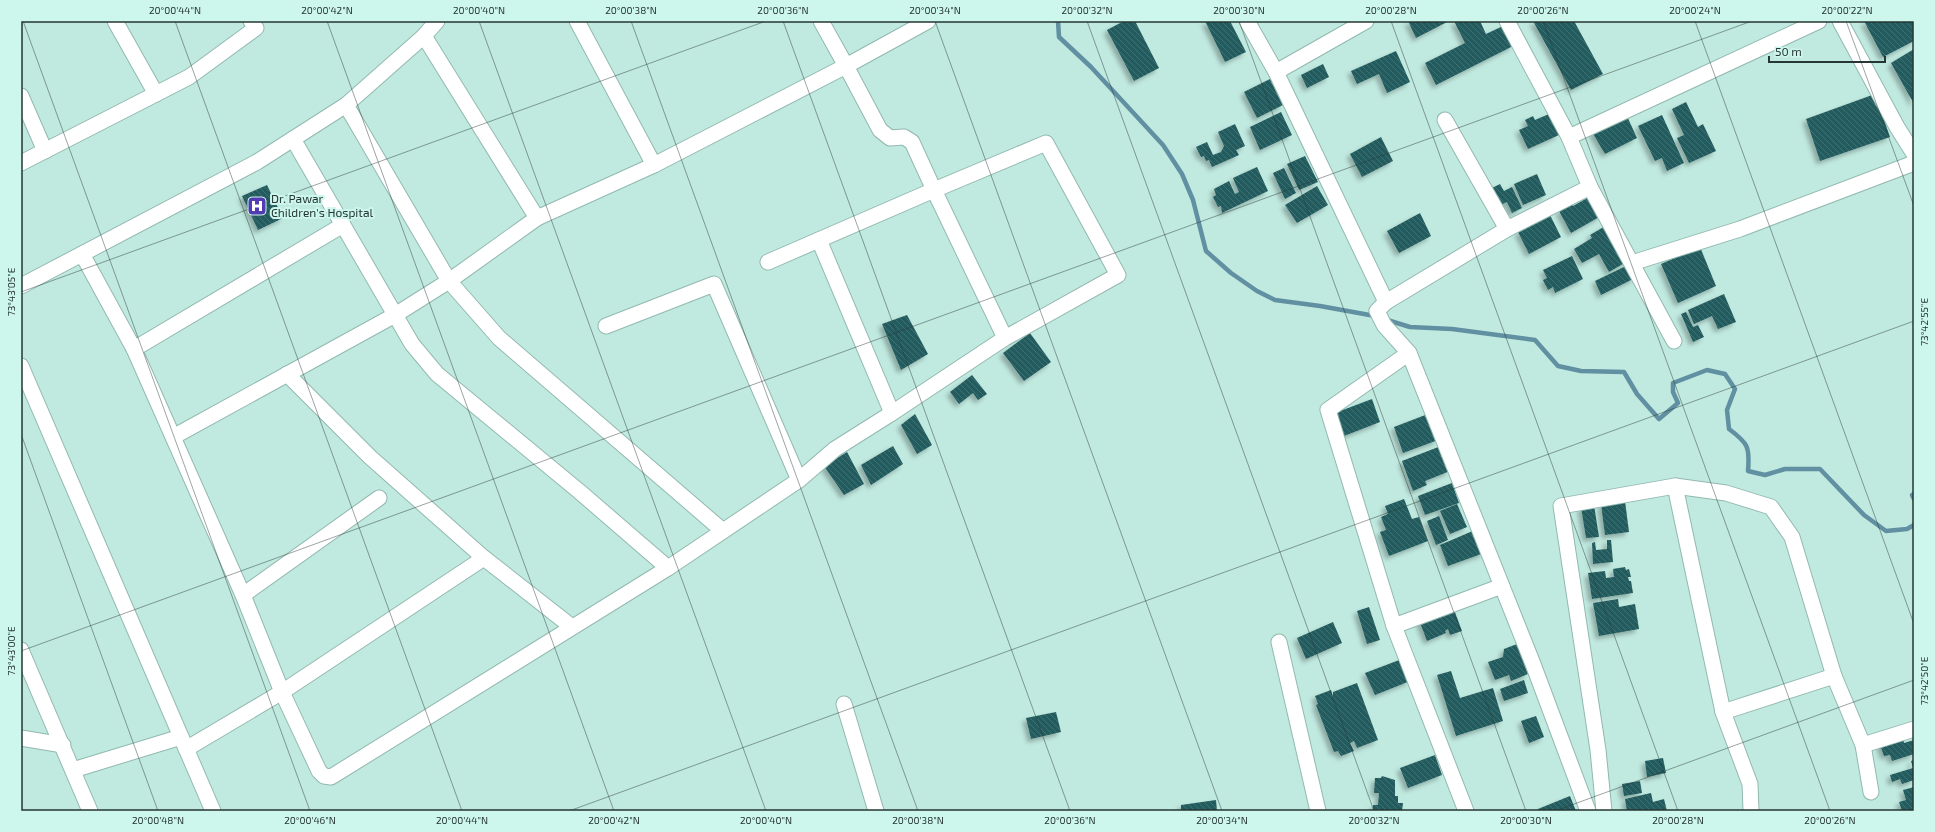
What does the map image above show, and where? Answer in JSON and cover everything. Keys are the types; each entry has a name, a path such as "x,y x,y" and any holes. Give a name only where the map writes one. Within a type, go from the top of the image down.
{"street":[{"path":"115,21 156,94"},
{"path":"21,286 257,162 346,105 424,36 437,21"},
{"path":"577,21 654,165"},
{"path":"821,21 880,130 890,138 904,136 912,142 1005,338"},
{"path":"173,437 395,315 448,281 538,218 654,165 846,66 928,21"},
{"path":"1247,21 1276,72 1381,306 1384,325 1409,353 1502,586 1588,811"},
{"path":"1276,72 1366,21"},
{"path":"1507,21 1569,137 1590,187 1674,341"},
{"path":"1569,137 1818,21"},
{"path":"1840,21 1914,154"},
{"path":"21,163 189,77 257,23"},
{"path":"424,36 538,218"},
{"path":"21,96 44,151"},
{"path":"346,105 448,281 499,338 722,532"},
{"path":"1445,120 1507,229"},
{"path":"293,139 412,344 437,374 580,492 668,568"},
{"path":"82,254 134,349 243,595 282,692 319,771 324,776 331,777 668,568 799,480 835,449 1005,338 1118,275 1046,143 768,262"},
{"path":"1632,263 1740,229 1914,163"},
{"path":"1381,306 1507,229 1590,187"},
{"path":"134,349 343,225"},
{"path":"819,240 892,413"},
{"path":"606,326 714,284 799,480"},
{"path":"1409,353 1328,410 1394,626 1466,811"},
{"path":"21,366 213,811"},
{"path":"287,374 364,452 484,558 572,628"},
{"path":"1675,486 1722,712 1750,784 1751,811"},
{"path":"1604,811 1598,750 1561,506 1675,486 1726,493 1771,507 1792,538 1834,676 1863,745 1871,792"},
{"path":"243,595 379,498"},
{"path":"73,770 183,743 282,692 484,558"},
{"path":"1394,626 1502,586"},
{"path":"1279,642 1318,811"},
{"path":"21,650 90,811"},
{"path":"1722,712 1834,676"},
{"path":"844,704 876,811"},
{"path":"1863,745 1914,729"},
{"path":"21,738 63,745"}],"building":[{"path":"1124,21 1135,21 1159,68 1134,81 1107,30"},
{"path":"1205,21 1230,21 1246,52 1225,62"},
{"path":"1408,21 1449,21 1416,38"},
{"path":"1454,21 1480,21 1486,34 1503,26 1513,46 1436,85 1425,63 1465,43"},
{"path":"1533,21 1574,21 1603,74 1571,90"},
{"path":"1864,21 1914,21 1914,41 1883,57"},
{"path":"1914,49 1914,104 1891,63"},
{"path":"1396,51 1410,82 1387,93 1379,74 1357,84 1351,71"},
{"path":"1323,64 1329,77 1307,88 1301,75"},
{"path":"1270,79 1283,105 1257,118 1244,92"},
{"path":"1875,94 1890,137 1820,161 1806,119"},
{"path":"1686,102 1698,127 1703,124 1716,151 1689,163 1677,138 1684,135 1672,109"},
{"path":"1281,112 1292,135 1260,150 1250,127"},
{"path":"1549,114 1559,135 1528,149 1519,130 1528,126 1525,120 1533,116 1535,120"},
{"path":"1626,114 1637,138 1605,154 1592,132"},
{"path":"1662,115 1684,163 1667,171 1662,158 1655,161 1638,126"},
{"path":"1235,124 1245,146 1236,150 1239,155 1212,167 1209,160 1206,161 1204,156 1201,157 1196,147 1207,142 1213,155 1221,152 1224,146 1218,132"},
{"path":"1381,137 1393,161 1362,177 1350,154"},
{"path":"1305,156 1318,182 1299,190 1287,164"},
{"path":"1257,167 1268,191 1222,213 1221,206 1218,207 1213,197 1216,195 1214,189 1229,181 1235,194 1239,192 1233,178"},
{"path":"1284,168 1296,193 1285,199 1273,173"},
{"path":"1537,174 1546,195 1523,205 1514,184"},
{"path":"1500,184 1504,191 1512,187 1522,208 1512,213 1507,202 1498,206 1490,189"},
{"path":"267,185 283,218 258,230 242,196"},
{"path":"1317,186 1328,205 1297,223 1285,205"},
{"path":"1591,196 1601,216 1571,233 1559,211 1572,204 1573,206"},
{"path":"1420,213 1431,236 1399,253 1387,231"},
{"path":"1550,215 1561,237 1529,254 1518,232"},
{"path":"1607,225 1628,261 1609,272 1599,254 1582,263 1574,249 1592,238 1590,235"},
{"path":"1700,247 1716,286 1678,303 1661,264"},
{"path":"1572,256 1583,279 1555,293 1553,287 1548,290 1543,280 1547,278 1543,270"},
{"path":"1628,265 1635,278 1601,295 1595,281"},
{"path":"1724,294 1736,322 1718,329 1712,316 1694,324 1688,310"},
{"path":"1686,312 1693,327 1698,325 1704,337 1693,342 1681,314"},
{"path":"907,315 928,354 901,370 882,324"},
{"path":"1030,333 1051,362 1024,381 1003,353"},
{"path":"972,375 987,394 978,400 973,393 959,404 950,392"},
{"path":"1372,399 1380,422 1344,436 1335,413"},
{"path":"915,414 932,445 917,454 901,425"},
{"path":"1428,414 1438,440 1403,453 1394,427"},
{"path":"893,446 903,464 871,485 861,465"},
{"path":"1441,446 1450,471 1425,481 1427,485 1413,491 1402,461"},
{"path":"847,452 864,484 844,495 824,466"},
{"path":"1452,483 1459,503 1425,515 1418,496"},
{"path":"1404,499 1412,519 1419,517 1428,541 1389,556 1380,532 1386,530 1381,517 1388,514 1385,506"},
{"path":"1625,501 1629,532 1605,535 1601,504"},
{"path":"1457,504 1467,527 1450,534 1440,511"},
{"path":"1594,505 1599,537 1586,538 1581,507"},
{"path":"1439,516 1448,540 1436,545 1427,521"},
{"path":"1475,530 1484,553 1448,566 1440,545"},
{"path":"1607,540 1611,540 1613,562 1593,564 1592,543 1595,542 1596,550 1607,549"},
{"path":"1625,567 1626,570 1629,569 1631,577 1628,577 1629,581 1631,581 1633,593 1592,599 1588,573 1605,571 1606,578 1614,577 1613,569"},
{"path":"1618,599 1619,607 1635,604 1639,629 1599,636 1593,603"},
{"path":"1369,607 1380,640 1367,644 1357,611"},
{"path":"1453,607 1462,631 1450,635 1448,629 1445,631 1446,633 1427,641 1419,620"},
{"path":"1333,622 1342,643 1306,659 1297,638"},
{"path":"1517,644 1528,674 1511,681 1509,675 1495,680 1488,662 1503,657 1504,649"},
{"path":"1402,659 1410,681 1375,695 1365,673"},
{"path":"1451,671 1460,698 1493,688 1503,721 1456,736 1437,675"},
{"path":"1524,680 1528,693 1504,701 1500,689"},
{"path":"1357,683 1378,740 1357,748 1354,741 1350,743 1354,751 1341,756 1338,751 1334,752 1316,705 1318,704 1315,696 1331,690 1333,697 1333,692"},
{"path":"1056,712 1061,732 1031,739 1026,718"},
{"path":"1536,716 1544,737 1529,743 1521,721"},
{"path":"1902,735 1904,743 1914,740 1914,754 1892,761 1890,755 1884,756 1879,742"},
{"path":"1435,755 1442,775 1408,788 1400,768"},
{"path":"1663,758 1666,773 1647,777 1645,761"},
{"path":"1914,760 1914,780 1902,784 1900,779 1892,782 1890,775 1913,768 1911,761"},
{"path":"1382,776 1395,780 1395,796 1398,796 1398,803 1403,803 1402,811 1373,811 1373,805 1378,805 1379,793 1374,793 1375,778 1381,778"},
{"path":"1640,781 1642,793 1624,796 1622,784"},
{"path":"1914,787 1914,811 1902,811 1899,802 1906,800 1903,790"},
{"path":"1651,793 1653,802 1664,799 1667,811 1627,811 1625,799"},
{"path":"1570,796 1576,811 1539,811 1538,809"},
{"path":"1216,800 1217,811 1181,811 1181,805"}],"waterway":[{"path":"1058,21 1059,37 1091,67 1163,145 1182,174 1193,200 1206,251 1231,273 1257,291 1275,300 1375,316"},
{"path":"1384,319 1410,327 1452,329 1535,340 1558,366 1581,371 1624,372 1637,394 1659,419 1678,403 1673,392 1673,383 1707,370 1725,374 1735,389 1727,410 1729,429 1740,438 1746,446 1749,456 1748,471 1765,475 1785,469 1820,469 1864,515 1886,531 1907,529 1914,525"},
{"path":"1914,494 1912,495 1914,499"}],"place":[{"name":"Dr. Pawar Children's Hospital","path":"257,206"}]}
